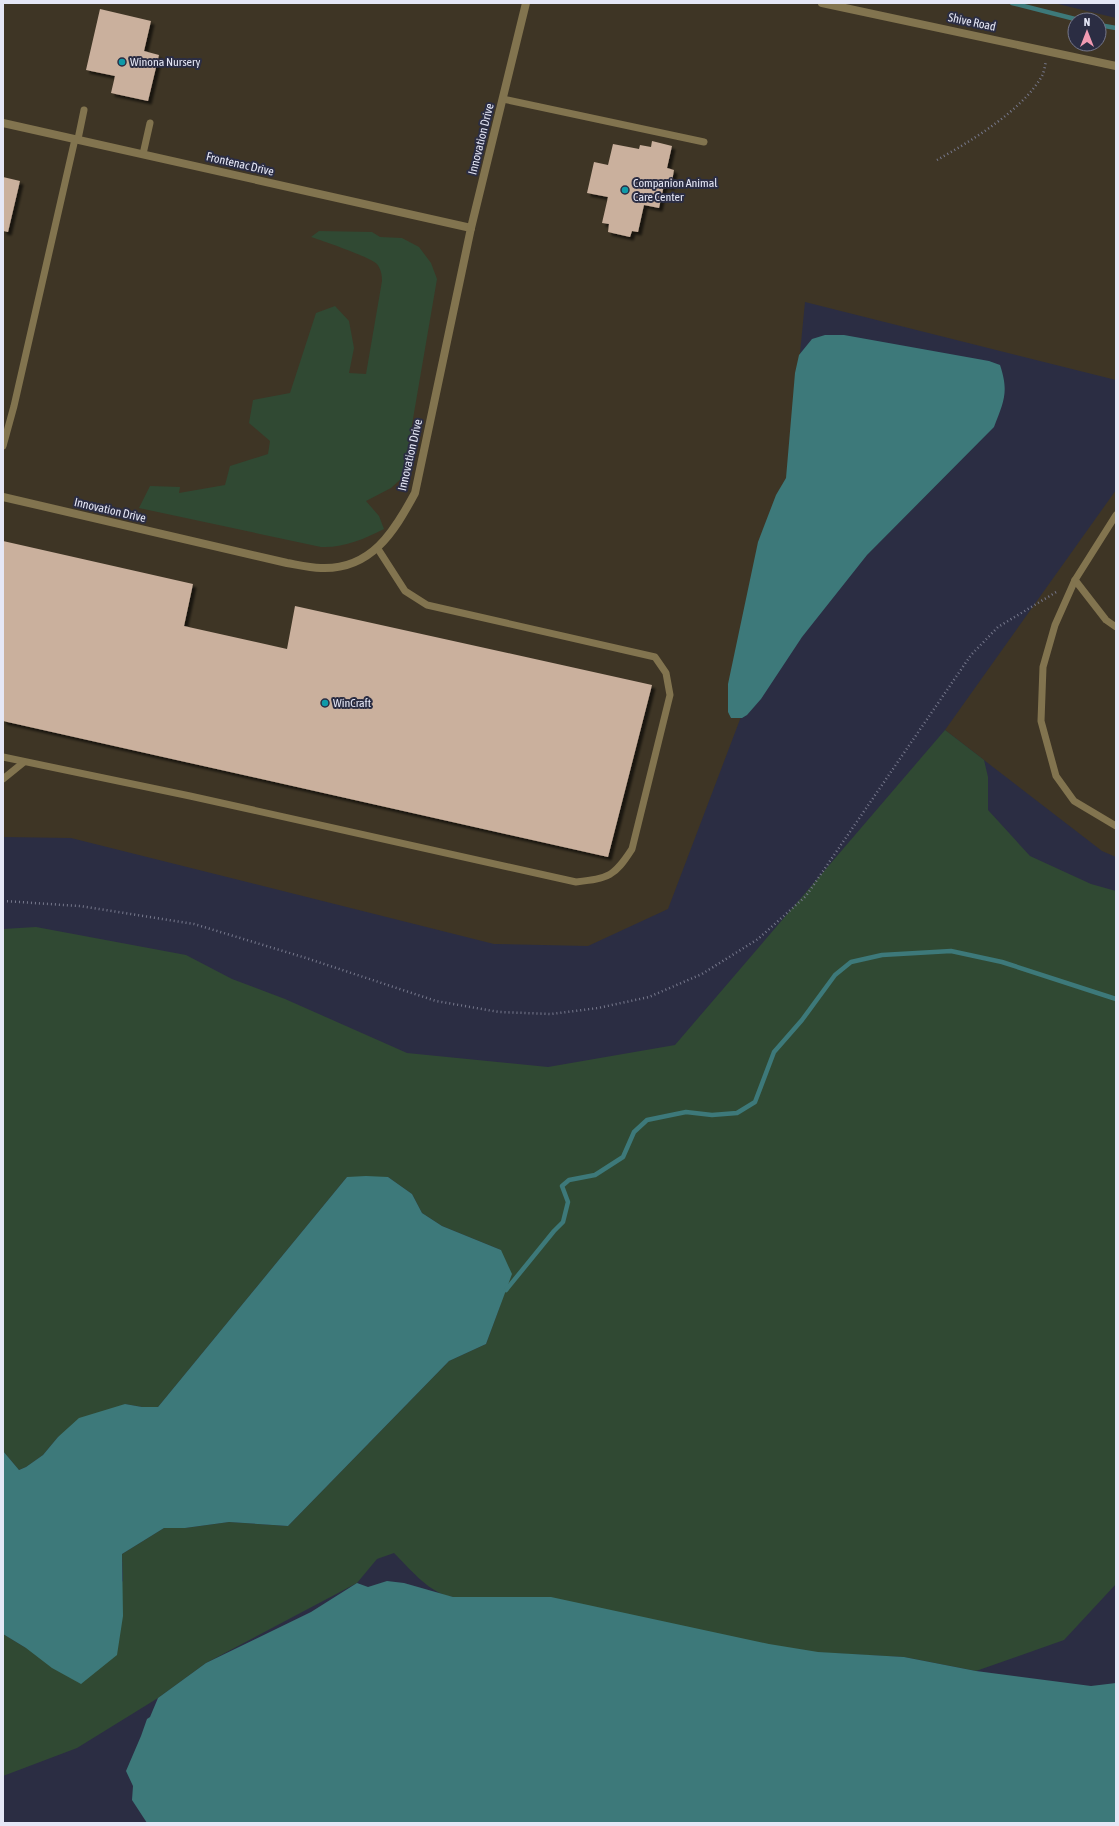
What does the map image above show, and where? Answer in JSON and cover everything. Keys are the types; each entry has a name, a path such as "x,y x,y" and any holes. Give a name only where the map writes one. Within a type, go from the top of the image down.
{"street":[{"name":"Innovation Drive","path":"3,497 281,562 321,568 351,565 378,549 398,524 415,493 471,228 526,3"},
{"name":"Shive Road","path":"822,3 1116,66"},
{"name":"Frontenac Drive","path":"3,122 471,228"}],"lane":[{"path":"503,99 704,142"},
{"path":"3,446 14,406 84,110"},
{"path":"143,154 150,123"},
{"path":"1116,515 1075,580 1055,625 1043,667 1042,721 1056,776 1074,801 1116,826"},
{"path":"3,757 158,789 576,882 600,879 619,869 632,849 670,695 666,673 655,658 427,605 405,591 378,549"},
{"path":"1075,580 1106,620 1116,627"},
{"path":"3,778 24,762"}],"path":[{"path":"937,160 972,141 1023,101 1043,76 1048,51"},
{"path":"3,901 80,906 194,924 306,958 436,1001 498,1012 552,1014 598,1008 649,997 702,974 758,939 806,896 971,655 998,627 1075,580"}],"shaded area":[{"path":"3,3 1054,3 1091,12 1067,12 1067,52 1107,52 1107,16 1116,18 1116,380 805,302 775,611 747,701 668,909 588,946 494,944 71,838 3,837"},
{"path":"319,231 372,232 380,237 402,238 419,247 431,263 437,279 403,477 391,488 366,501 379,516 384,529 346,544 321,547 139,508 150,486 180,487 179,493 225,485 230,466 268,454 270,441 249,423 253,400 290,393 316,313 335,306 349,321 354,348 349,373 366,374 382,281 380,270 377,264 365,257 311,237"},
{"path":"825,335 844,335 989,361 1000,365 1005,390 1003,403 994,427 867,555 802,637 761,699 747,715 742,718 731,718 728,712 728,684 758,542 776,495 786,478 795,373 799,355 812,339"},
{"path":"1116,490 1116,857 1102,851 945,730"},
{"path":"945,730 984,760 988,777 988,810 1030,856 1091,884 1116,891 1116,1584 1064,1640 976,1671 904,1657 789,1651 447,1596 425,1584 394,1553 377,1559 357,1583 206,1663 158,1698 77,1748 3,1776 3,1634 26,1648 123,1581 122,1554 164,1528 185,1528 229,1522 288,1526 449,1361 486,1344 500,1306 501,1250 442,1226 422,1213 412,1194 388,1177 347,1177 158,1407 142,1407 125,1404 58,1437 43,1455 19,1470 3,1451 3,929 36,927 186,955 232,979 285,999 407,1053 548,1067 675,1045"},
{"path":"347,1177 388,1177 412,1194 422,1213 442,1226 501,1250 512,1274 486,1344 449,1361 288,1526 229,1522 185,1528 164,1528 122,1554 123,1616 117,1655 81,1684 52,1668 26,1648 3,1634 3,1451 19,1470 43,1455 58,1437 79,1418 125,1404 142,1407 158,1407"},
{"path":"387,1581 404,1583 453,1597 551,1597 769,1644 818,1652 904,1657 976,1671 1091,1686 1116,1683 1116,1823 147,1823 132,1800 133,1786 126,1771 147,1719 150,1717 158,1698 206,1663 311,1612 357,1583 368,1587"}],"building":[{"name":"Winona Nursery","path":"100,9 151,21 144,51 159,55 148,101 111,93 115,76 86,70"},
{"name":"Companion Animal Care Center","path":"652,141 672,146 667,168 674,170 671,187 664,185 659,208 644,205 638,232 632,231 630,237 608,232 609,224 602,223 608,197 587,193 594,162 608,165 613,144 639,149 640,145 651,147"},
{"path":"3,177 20,181 8,232 3,231"},
{"name":"WinCraft","path":"3,541 193,584 184,626 287,649 295,606 652,685 608,857 3,721"}],"waterway":[{"path":"1012,3 1067,17"},
{"path":"1107,26 1116,28"},
{"path":"506,1290 563,1222 568,1202 562,1186 569,1180 595,1175 623,1157 634,1132 647,1120 686,1112 712,1115 737,1113 755,1102 774,1052 802,1020 835,975 851,962 882,955 951,951 1002,962 1116,999"}],"place":[{"name":"Winona Nursery","path":"122,62"},
{"name":"Companion Animal Care Center","path":"625,190"},
{"name":"WinCraft","path":"325,703"}]}
